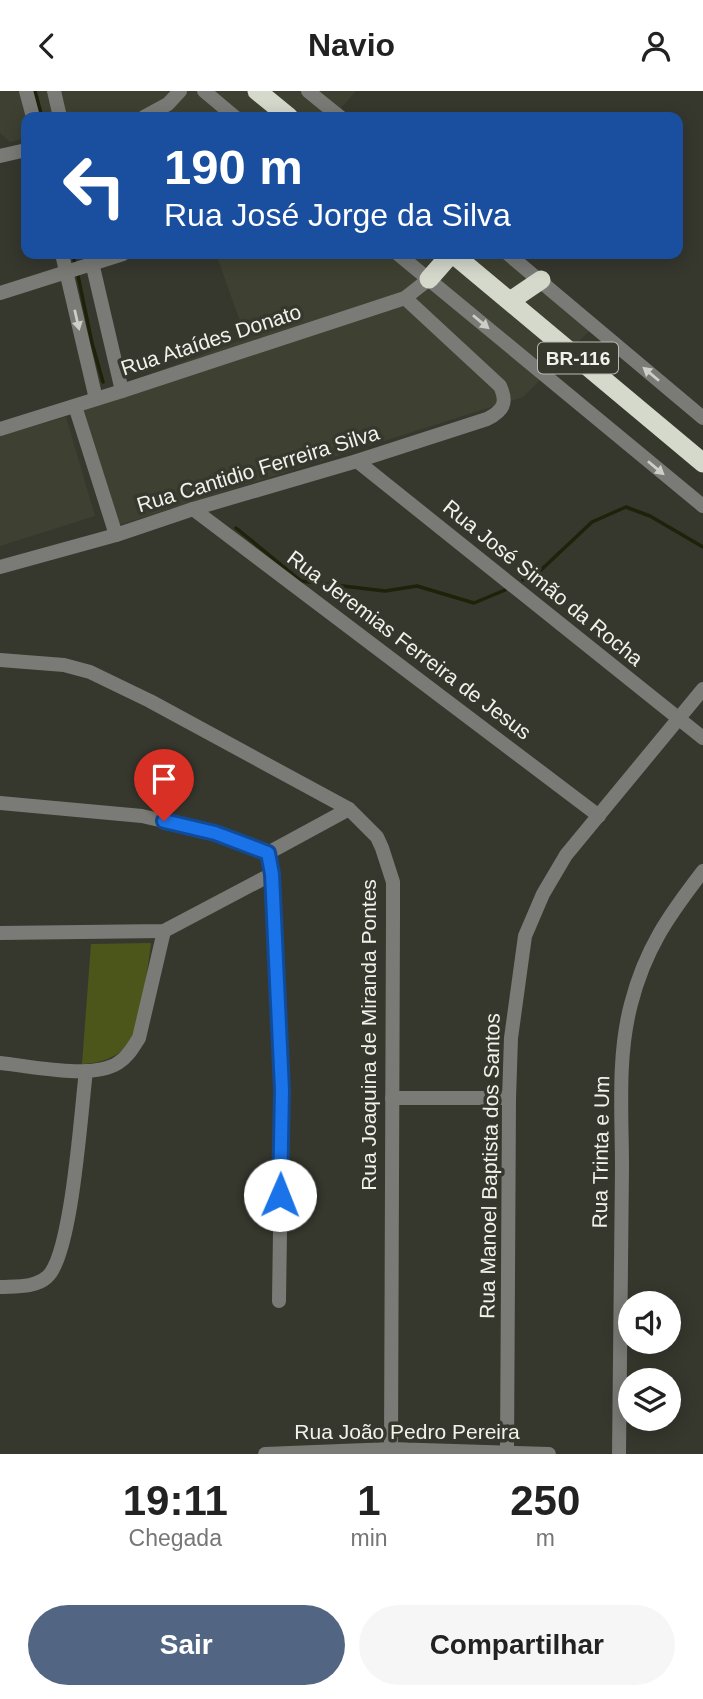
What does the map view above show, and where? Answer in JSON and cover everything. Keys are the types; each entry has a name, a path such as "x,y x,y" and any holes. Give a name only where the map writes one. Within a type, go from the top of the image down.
{"highway":[{"path":"257,91 283,112"},
{"path":"429,279 447,259"},
{"name":"BR-116","path":"458,259 703,463"},
{"path":"510,301 541,280"}],"street":[{"path":"26,91 32,112"},
{"path":"54,91 59,112"},
{"path":"153,112 168,104 180,91"},
{"path":"204,91 230,112"},
{"path":"308,91 334,112"},
{"path":"2,153 21,151"},
{"path":"63,259 96,399"},
{"path":"0,293 66,273 91,259 122,391"},
{"path":"404,259 703,506"},
{"path":"514,259 703,418"},
{"name":"Rua Ataídes Donato","path":"0,429 405,298 429,279"},
{"name":"Rua Cantidio Ferreira Silva","path":"0,566 116,535 193,509 357,461 498,414 504,405 500,386 405,298"},
{"path":"75,406 116,535"},
{"name":"Rua José Simão da Rocha","path":"357,461 703,738"},
{"name":"Rua Jeremias Ferreira de Jesus","path":"193,509 599,816"},
{"name":"Rua Joaquina de Miranda Pontes","path":"0,660 64,665 90,672 150,701 349,809 377,837 393,883 391,1450"},
{"name":"Rua Manoel Baptista dos Santos","path":"507,1451 511,1038 525,936 554,874 566,855 703,689"},
{"path":"0,803 142,816 215,833 268,853 349,809"},
{"path":"268,853 272,874 282,1090 279,1301"},
{"name":"Rua Trinta e Um","path":"619,1454 622,1084 627,1020 638,981 658,933 668,915 703,870"},
{"path":"0,933 164,931 272,874"},
{"path":"0,1063 86,1071 100,1070 120,1062 131,1052 139,1038 164,931"},
{"path":"0,1287 30,1286 45,1280 55,1268 61,1253 74,1178 86,1071"},
{"path":"392,1098 509,1098"},
{"name":"Rua João Pedro Pereira","path":"265,1454 391,1450 549,1454"}],"shaded area":[{"path":"0,91 356,91 341,108 346,112 21,112 21,139 10,142 0,133"},
{"path":"218,259 522,259 598,322 523,397 119,525 80,401 246,338"},
{"path":"66,417 95,516 0,546 0,436"}],"green space":[{"path":"151,943 140,1009 130,1041 109,1059 82,1064 91,944"}],"waterway":[{"path":"35,91 41,112"},
{"path":"74,259 75,264"},
{"path":"77,271 103,382"},
{"path":"523,580 541,570 592,522 626,507 650,516 703,547"},
{"path":"236,528 301,581 385,591 417,586 474,603 505,590"}],"route":[{"path":"164,821 215,833 268,853 272,874 282,1090 280,1195"}]}
